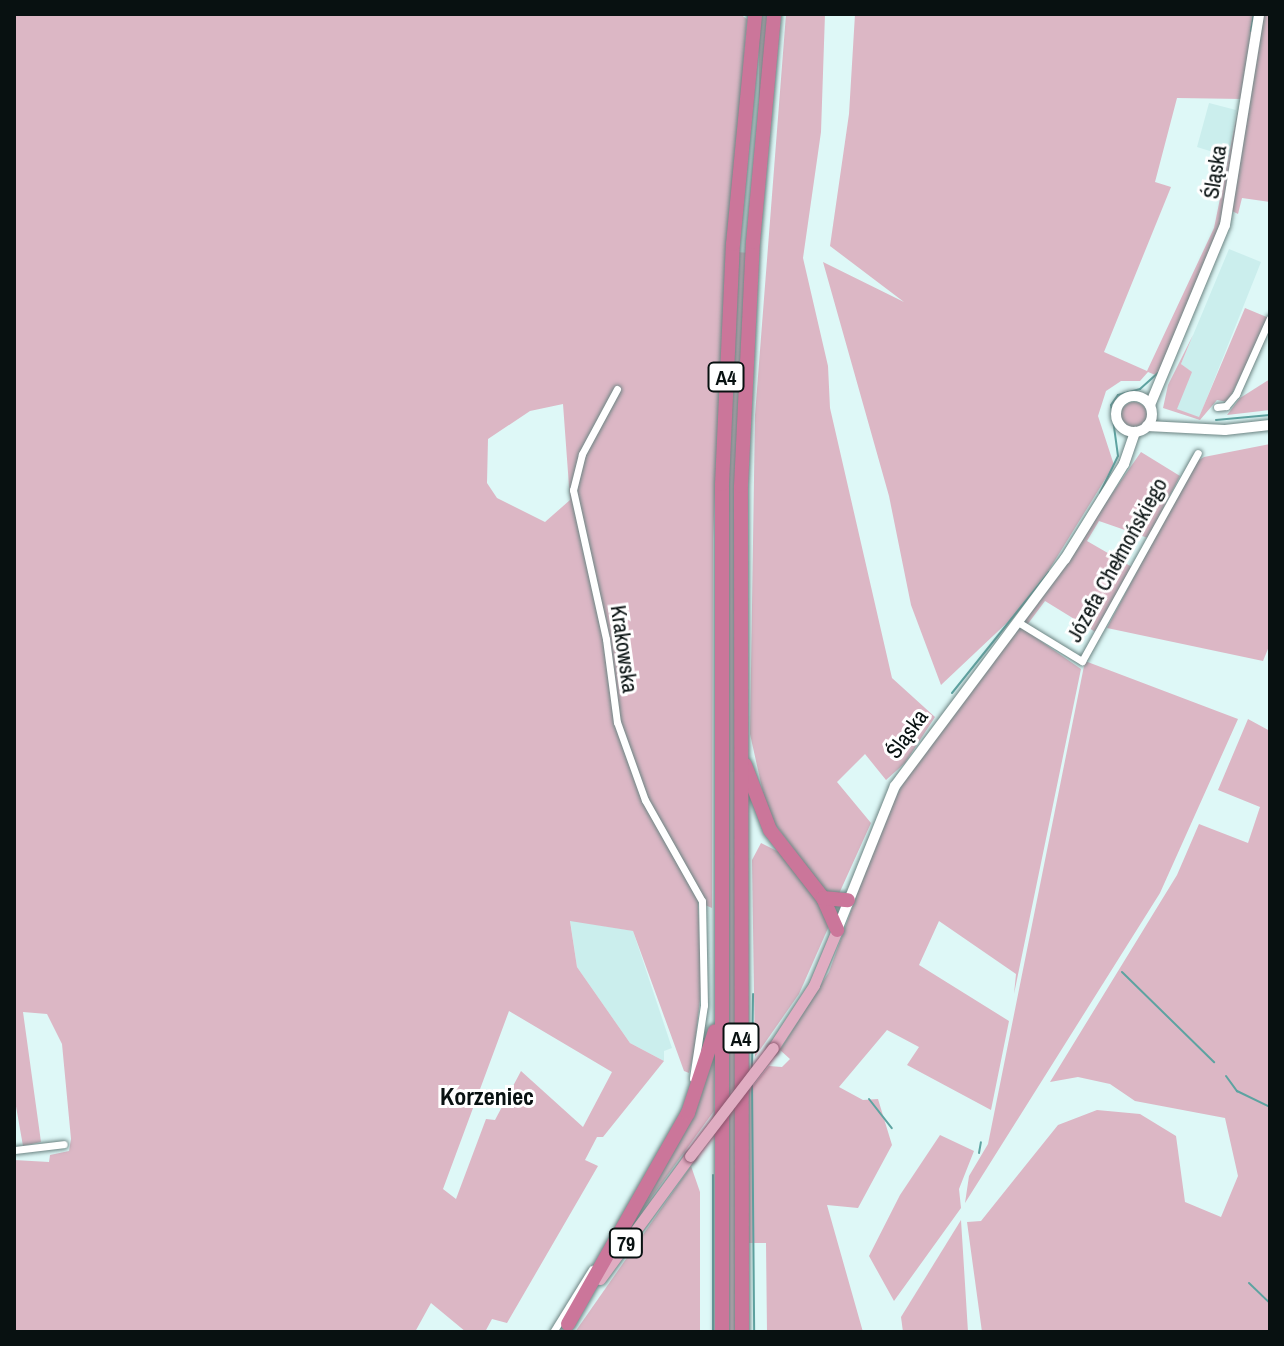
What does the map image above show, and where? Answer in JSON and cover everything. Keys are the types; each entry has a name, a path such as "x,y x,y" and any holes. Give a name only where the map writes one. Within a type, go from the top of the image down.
{"highway":[{"name":"A4","path":"722,1332 725,404 735,213 755,14"},
{"name":"A4","path":"742,1332 740,744 745,379 774,14"},
{"path":"740,744 763,818 823,898 837,930"},
{"path":"823,898 848,900"},
{"path":"565,1328 688,1113 709,1057 722,987"}],"main road":[{"name":"Śląska","path":"1151,409 1225,225 1259,14"},
{"name":"Śląska","path":"1138,397 1165,373"},
{"path":"1138,397 1179,427"},
{"name":"79","path":"1122,427 1117,408 1123,400 1138,397"},
{"name":"79","path":"1147,426 1151,409"},
{"path":"1122,427 1135,432 1147,426 1270,425"},
{"name":"Śląska","path":"1119,468 1122,427"},
{"name":"Śląska","path":"565,1328 773,1048 806,998 837,930 877,822 900,778 1076,543 1119,468 1135,432"}],"street":[{"path":"1217,407 1226,406 1236,394 1270,318"},
{"name":"Krakowska","path":"553,1332 671,1133 688,1095 704,1005 703,906 677,849 645,800 617,722 606,639 573,490 582,454 617,389"},
{"name":"Józefa Chełmońskiego","path":"1018,622 1082,661 1198,453"},
{"path":"14,1150 64,1144"}],"shaded area":[{"path":"14,14 740,14 747,19 722,331 713,539 712,908 698,902 702,982 689,1073 684,1071 633,931 570,921 577,967 630,1043 664,1061 603,1137 597,1137 585,1160 598,1166 507,1323 492,1319 485,1332 466,1332 431,1303 415,1332 14,1332 14,1160 49,1162 50,1155 69,1151 71,1139 62,1044 47,1014 23,1012 41,1142 23,1146 14,1095","holes":["563,404 570,500 545,522 497,498 487,483 488,439 530,411","509,1011 612,1072 583,1127 521,1071 495,1120 486,1119 456,1199 443,1189"]},
{"path":"759,14 770,14 770,132 759,132"},
{"path":"786,14 825,14 821,132 803,258 828,366 830,408 892,678 935,717 905,763 886,780 865,754 837,782 871,823 838,896 828,894 768,815 750,734 755,415"},
{"path":"855,14 1256,14 1243,99 1177,98 1155,182 1171,187 1104,352 1147,371 1214,228 1238,110 1224,213 1211,256 1158,376 1148,372 1140,381 1121,381 1106,391 1098,416 1114,465 1049,570 1011,619 941,685 911,605 889,496 823,262 904,302 830,246 849,114"},
{"path":"1263,14 1270,14 1270,202 1242,198 1238,214 1232,211"},
{"path":"1209,103 1236,110 1229,157 1197,147"},
{"path":"1229,249 1261,262 1199,418 1176,409 1191,372 1181,364"},
{"path":"737,252 749,253 737,1084 726,1098 726,550"},
{"path":"1245,308 1269,318 1228,402 1217,400 1200,420 1163,408 1168,385 1193,335 1181,364 1192,372 1177,409 1199,417"},
{"path":"1270,379 1270,410 1227,415 1240,398"},
{"path":"1134,402 1143,406 1147,415 1143,424 1134,428 1125,424 1121,415 1125,406"},
{"path":"1270,444 1270,644 1263,661 1107,628 1194,463 1204,457"},
{"path":"1141,452 1180,476 1148,538 1099,521 1087,541 1132,567 1097,633 1045,601 1027,625 1023,621"},
{"path":"1019,626 1081,669 1014,994 1016,974 939,921 919,965 1009,1021 991,1110 907,1065 919,1047 887,1030 839,1087 863,1100 878,1099 892,1145 858,1208 827,1205 863,1332 767,1332 766,1243 749,1243 749,1091 769,1066 782,1067 790,1059 780,1050 829,972 885,817 909,772"},
{"path":"1085,661 1238,719 1160,893 965,1203 969,1176 988,1144"},
{"path":"1248,719 1270,731 1270,1332 982,1332 967,1222 981,1221 1058,1125 1097,1110 1140,1114 1176,1136 1185,1202 1221,1217 1238,1176 1225,1118 1135,1101 1110,1084 1078,1077 1050,1082 1177,875 1199,824 1248,843 1260,807 1218,790"},
{"path":"761,843 781,853 822,903 829,926 799,994 755,1057 752,860"},
{"path":"570,920 633,931 672,1048 664,1051 664,1061 630,1043 577,967"},
{"path":"715,1052 714,1111 622,1238 694,1115"},
{"path":"718,1106 737,1106 737,1332 718,1332"},
{"path":"940,1135 974,1151 959,1189 961,1208 894,1301 869,1256 900,1195"},
{"path":"691,1166 700,1192 700,1332 575,1332"},
{"path":"961,1220 968,1332 903,1332 901,1317"}],"waterway":[{"path":"1251,31 1254,14"},
{"path":"1100,493 1118,456 1111,405 1118,395 1140,389 1158,373"},
{"path":"1216,420 1270,415"},
{"path":"952,693 1049,572"},
{"path":"1122,972 1214,1062"},
{"path":"752,1069 753,994"},
{"path":"1226,1076 1237,1091 1270,1107"},
{"path":"752,1083 754,1332"},
{"path":"869,1099 892,1128"},
{"path":"979,1153 981,1142"},
{"path":"713,1175 713,1332"},
{"path":"1249,1283 1270,1303"}],"district":[{"name":"Korzeniec","path":"487,1097"}]}
